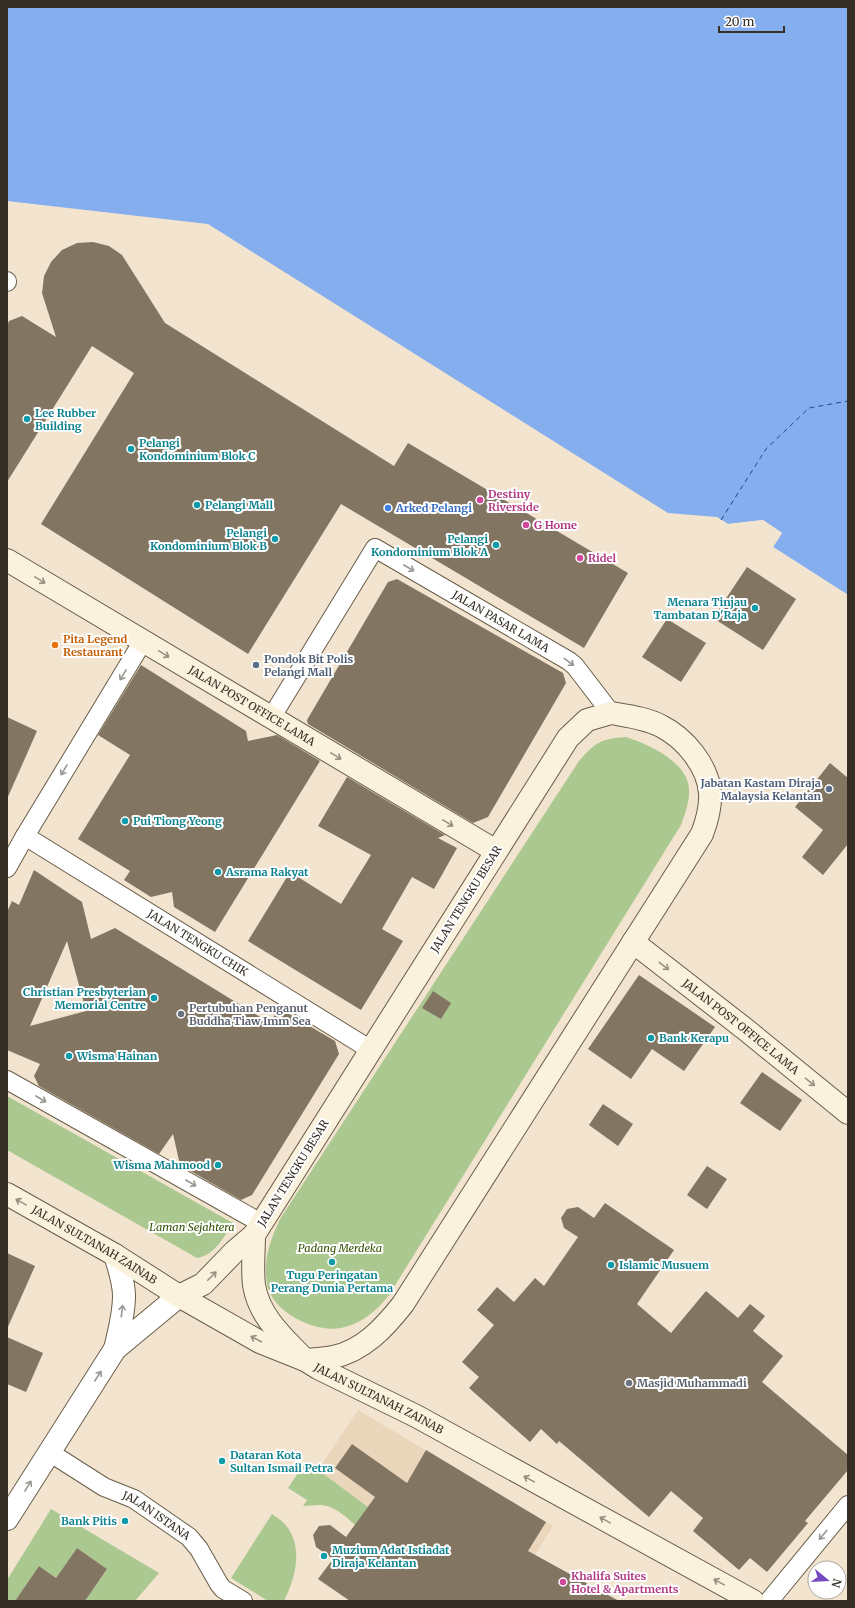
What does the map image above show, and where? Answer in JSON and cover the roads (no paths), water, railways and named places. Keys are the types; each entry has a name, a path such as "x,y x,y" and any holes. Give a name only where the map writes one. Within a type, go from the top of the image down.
{"main road":[{"name":"JALAN POST OFFICE LAMA","path":"7,560 496,852"},
{"name":"JALAN TENGKU BESAR","path":"611,713 638,717 662,726 677,737 694,754 704,771 710,792 709,815 702,834 403,1304 387,1324 373,1337 356,1348 333,1357 305,1360 267,1320 258,1301 254,1284 258,1229 496,852 568,738 587,720 611,713"},
{"name":"JALAN POST OFFICE LAMA","path":"633,942 745,1029 848,1113"},
{"name":"JALAN SULTANAH ZAINAB","path":"7,1194 115,1255 179,1296 260,1342 305,1360 318,1368 416,1416 745,1599"},
{"path":"179,1296 203,1284 258,1229"}],"street":[{"name":"JALAN PASAR LAMA","path":"271,718 375,548 569,661 611,713"},
{"path":"7,868 24,836 143,641"},
{"name":"JALAN TENGKU CHIK","path":"24,836 371,1050"},
{"path":"7,1080 258,1229"},
{"path":"115,1255 122,1278 124,1295 123,1312 115,1349"},
{"path":"7,1519 115,1349 179,1296"},
{"name":"JALAN ISTANA","path":"49,1452 104,1487 134,1499 183,1533 195,1543 223,1589 243,1601"},
{"path":"769,1601 848,1505"}],"water":[{"path":"7,7 848,7 848,595 773,547 782,533 763,520 728,524 717,517 668,513 208,224 7,201"}],"place":[{"name":"Lee Rubber Building","path":"27,419"},
{"name":"Pelangi Kondominium Blok C","path":"131,449"},
{"name":"Destiny Riverside","path":"480,500"},
{"name":"Pelangi Mall","path":"197,505"},
{"name":"Arked Pelangi","path":"388,508"},
{"name":"G Home","path":"526,525"},
{"name":"Pelangi Kondominium Blok B","path":"275,539"},
{"name":"Pelangi Kondominium Blok A","path":"496,545"},
{"name":"Ridel","path":"580,558"},
{"name":"Menara Tinjau Tambatan D'Raja","path":"755,608"},
{"name":"Pita Legend Restaurant","path":"55,645"},
{"name":"Pondok Bit Polis Pelangi Mall","path":"256,665"},
{"name":"Jabatan Kastam Diraja Malaysia Kelantan","path":"829,789"},
{"name":"Pui Tiong Yeong","path":"125,821"},
{"name":"Asrama Rakyat","path":"218,872"},
{"name":"Christian Presbyterian Memorial Centre","path":"154,998"},
{"name":"Pertubuhan Penganut Buddha Tiaw Imm Sea","path":"181,1014"},
{"name":"Bank Kerapu","path":"651,1038"},
{"name":"Wisma Hainan","path":"69,1056"},
{"name":"Wisma Mahmood","path":"218,1165"},
{"name":"Tugu Peringatan Perang Dunia Pertama","path":"332,1262"},
{"name":"Islamic Musuem","path":"611,1265"},
{"name":"Masjid Muhammadi","path":"629,1383"},
{"name":"Dataran Kota Sultan Ismail Petra","path":"222,1461"},
{"name":"Bank Pitis","path":"125,1521"},
{"name":"Muzium Adat Istiadat Diraja Kelantan","path":"324,1556"},
{"name":"Khalifa Suites Hotel & Apartments","path":"563,1582"}],"park label":[{"name":"Laman Sejahtera","path":"192,1227"},
{"name":"Padang Merdeka","path":"340,1248"}]}
